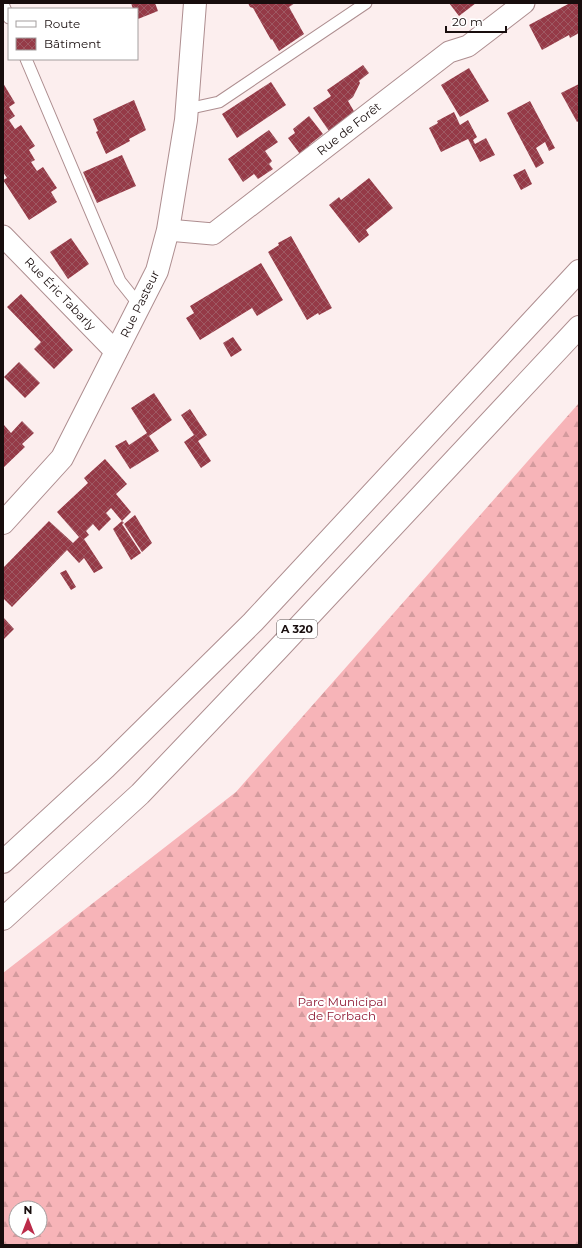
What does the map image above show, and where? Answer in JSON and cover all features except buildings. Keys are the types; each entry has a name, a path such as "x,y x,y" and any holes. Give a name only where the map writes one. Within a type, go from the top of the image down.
{"main road":[{"name":"Rue Pasteur","path":"3,523 62,458 157,271 168,230 187,109 195,3"},
{"name":"A 320","path":"3,862 105,768 253,622 579,271"},
{"name":"A 320","path":"3,919 140,794 279,648 579,327"}],"street":[{"name":"Rue de Forêt","path":"168,230 213,234 449,52 468,46 524,3"},
{"name":"Rue Éric Tabarly","path":"3,236 116,352"}],"lane":[{"path":"187,109 219,102 366,3"},
{"path":"3,4 8,16"},
{"path":"26,60 120,281 140,306"}],"green space":[{"name":"Parc Municipal de Forbach","path":"579,403 579,1245 3,1245 3,973 236,792"}]}
